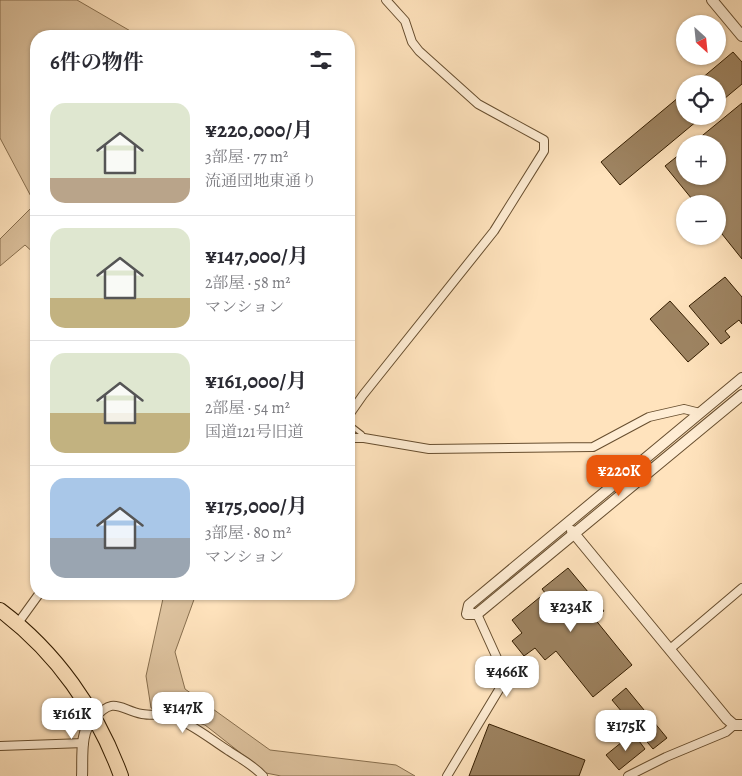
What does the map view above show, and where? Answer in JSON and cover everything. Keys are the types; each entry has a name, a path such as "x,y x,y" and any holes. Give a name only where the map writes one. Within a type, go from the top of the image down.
{"highway":[{"path":"0,610 18,623 63,670 94,719 121,776"}],"street":[{"path":"355,406 494,231 544,151 544,140 478,104 419,51 412,42 405,21 386,0"},
{"path":"712,0 742,36"},
{"path":"742,378 469,605 466,614 478,614 742,395"},
{"path":"355,438 429,449 593,447 649,417 684,409 700,413"},
{"path":"566,525 670,649 738,725 628,776"},
{"path":"670,649 742,588"},
{"path":"18,623 35,600"},
{"path":"447,776 506,678 478,614"},
{"path":"82,776 87,726 100,711 115,705 124,706 140,714 171,716 201,731 254,766 263,776"},
{"path":"0,746 84,743"}],"lane":[{"path":"355,429 364,438"}],"shaded area":[{"path":"0,0 77,0 129,30 30,30 30,195 0,138"},
{"path":"30,209 30,250 25,245 0,266 0,239"},
{"path":"163,600 194,600 175,652 185,689 270,750 396,765 415,776 281,776 266,773 205,725 151,708 146,676"}],"building":[{"path":"733,52 742,62 742,84 726,97 726,75 706,75 718,65 726,65 726,58"},
{"path":"676,100 676,125 692,125 680,135 676,135 676,138 620,185 601,162"},
{"path":"742,103 742,259 726,239 726,195 689,195 680,185 726,185 726,135 703,135 715,125 726,125 726,116"},
{"path":"676,157 676,179 665,166"},
{"path":"725,277 742,297 742,324 739,320 725,331 730,337 721,344 689,306"},
{"path":"670,301 709,344 688,362 650,319"},
{"path":"568,568 604,611 594,618 632,665 593,697 556,651 545,660 535,648 524,656 512,641 522,633 512,620 545,593 542,589"},
{"path":"626,688 667,738 653,749 612,700"},
{"path":"489,724 585,760 579,776 469,776"},
{"path":"633,733 645,749 619,770 606,755"}]}
